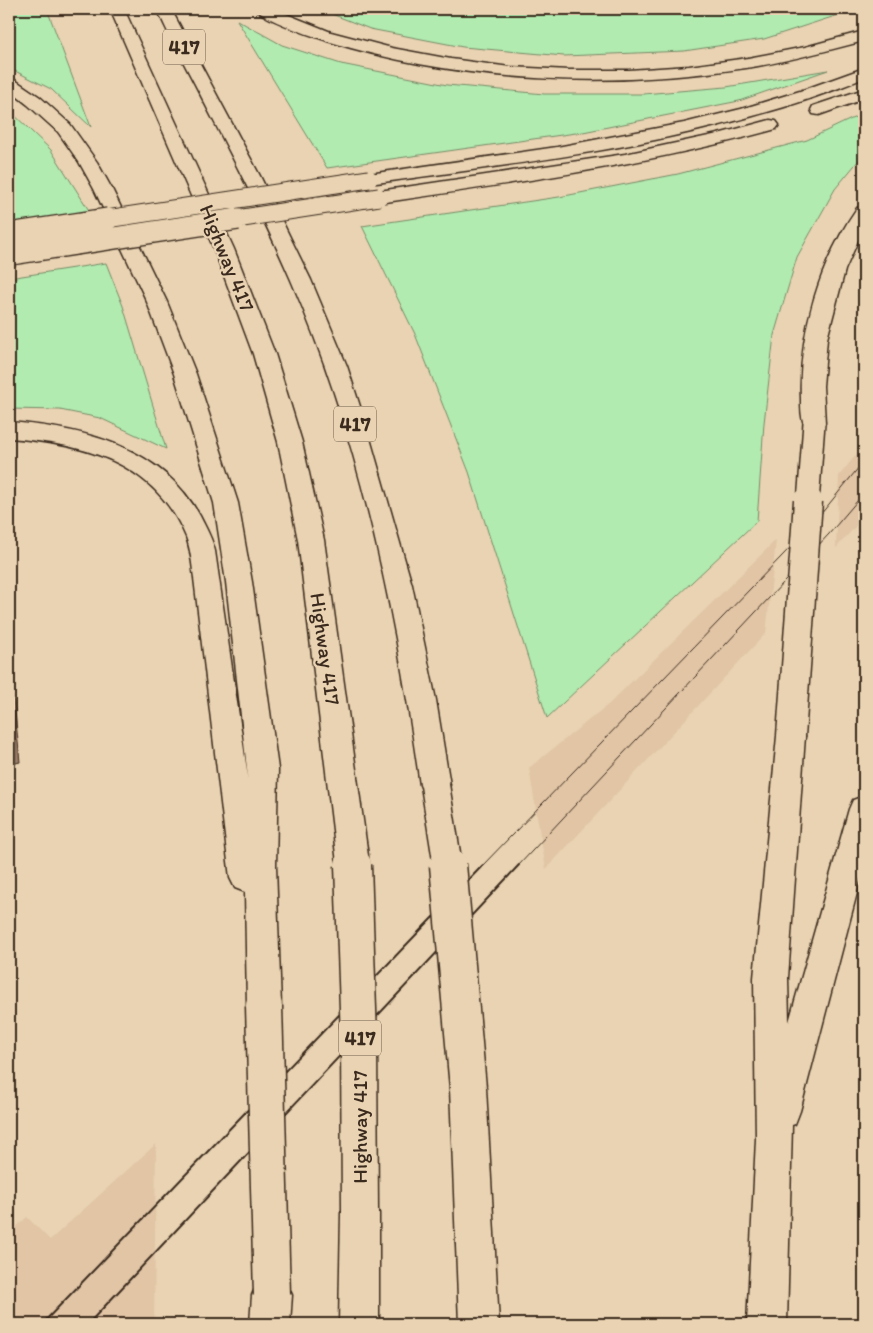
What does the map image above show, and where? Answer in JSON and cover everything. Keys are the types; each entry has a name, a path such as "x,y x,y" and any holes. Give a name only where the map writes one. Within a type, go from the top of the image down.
{"highway":[{"name":"Highway 417","path":"117,9 203,199 264,354 290,442 311,540 353,863 361,1068 359,1324"},
{"name":"417","path":"164,9 251,176 301,280 336,366 356,428 399,585 422,700 448,867 468,1088 479,1324"},
{"path":"263,9 318,33 369,48 446,63 540,73 601,75 663,72 741,64 802,52 864,36"},
{"path":"802,52 864,23"},
{"path":"9,234 547,152 672,130 736,115 795,98 864,72"},
{"path":"9,83 34,101 64,128 88,162 103,189 157,302 182,365 226,503 239,582 262,768 260,866 271,1309"},
{"path":"10,254 660,152 723,139 864,94"},
{"path":"767,1324 774,1139 771,978 814,423 812,381 826,298 842,253 864,212"},
{"path":"9,430 65,435 91,442 124,457 149,472 167,486 180,502 198,538 207,578 264,1006"},
{"path":"774,1139 864,809"}],"shaded area":[{"path":"864,445 864,517 836,548 839,476"},
{"path":"776,540 766,633 546,869 529,768 609,704"},
{"path":"156,1144 154,1324 9,1324 9,1234 27,1217 50,1240"}],"green space":[{"path":"9,9 47,9 91,127 51,89 9,68"},
{"path":"319,9 857,9 764,39 684,51 564,56 463,47 370,29"},
{"path":"237,20 282,45 341,64 447,85 544,94 643,94 726,87 828,70 739,101 583,132 327,168"},
{"path":"9,110 51,150 90,212 9,224"},
{"path":"864,113 864,154 835,189 797,257 774,335 764,423 757,521 547,718 469,472 415,334 362,226 559,197 678,174 807,140"},
{"path":"106,263 123,306 166,449 100,418 60,410 9,409 9,278"}],"tram line":[{"path":"482,866 812,525 864,461"},
{"path":"518,866 829,534 864,493"},
{"path":"42,1324 483,865"},
{"path":"88,1324 519,865"}]}
